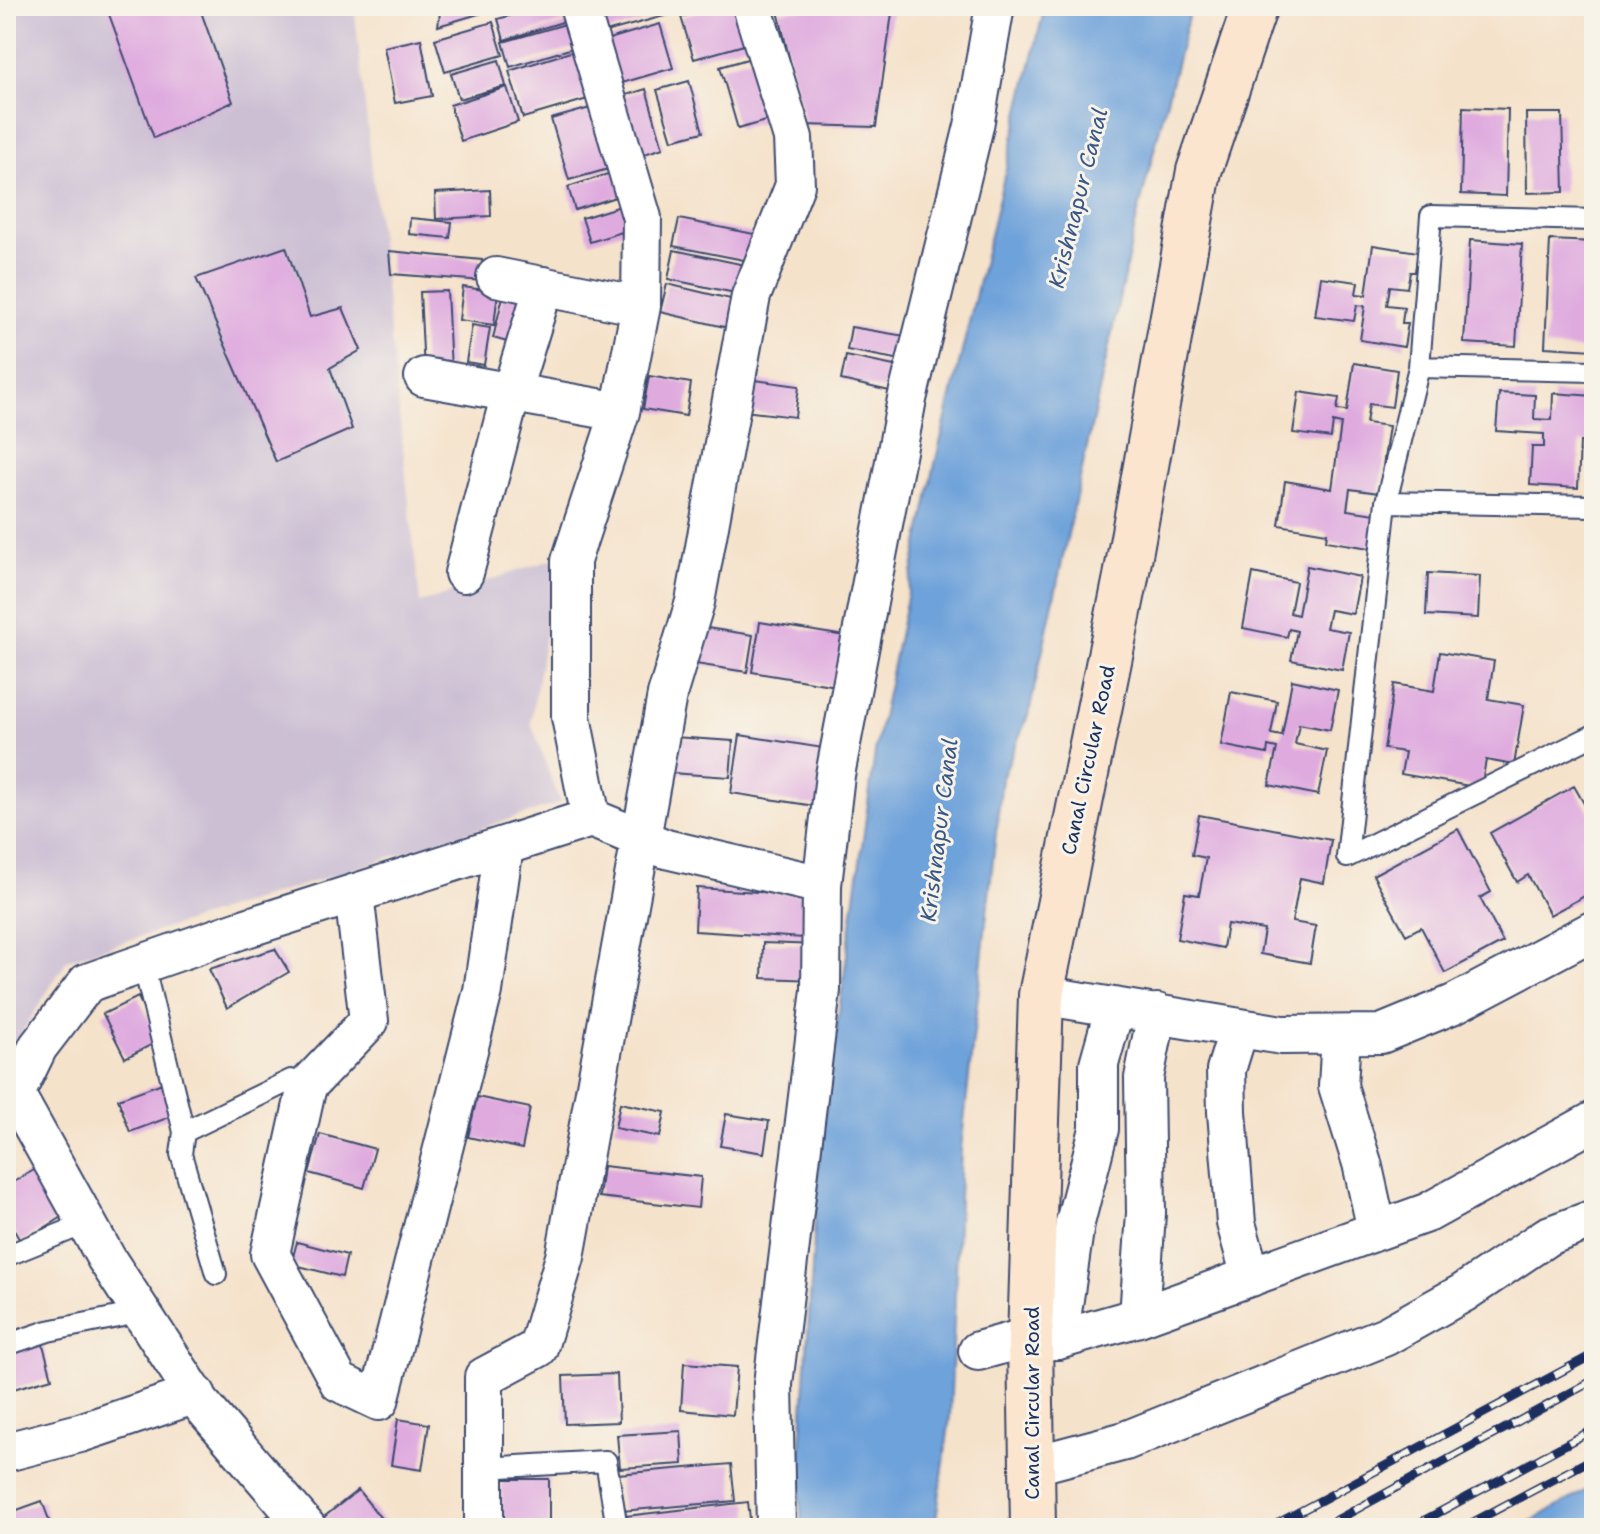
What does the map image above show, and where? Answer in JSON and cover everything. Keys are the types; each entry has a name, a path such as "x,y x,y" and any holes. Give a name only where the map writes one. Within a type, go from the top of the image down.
{"main road":[{"name":"Canal Circular Road","path":"1033,1528 1031,1466 1044,1341 1041,995 1126,577 1199,171 1255,6"}],"street":[{"path":"579,6 642,218 641,306 620,412 571,561 571,717 591,818"},
{"path":"484,1528 484,1377 538,1348 565,1257 644,841 667,695 695,602 751,296 795,185 793,138 752,6"},
{"path":"776,1528 773,1384 821,990 822,885 835,775 901,430 974,126 995,6"},
{"path":"496,277 641,306"},
{"path":"464,573 511,393 544,286"},
{"path":"424,377 620,412"},
{"path":"307,1528 196,1394 10,1096 38,1047 87,983 591,818 666,849 822,885"},
{"path":"354,894 369,1021 307,1086 270,1254 339,1382 379,1401 483,991 504,846"},
{"path":"1041,995 1282,1035 1381,1034 1454,1004 1594,930"},
{"path":"1044,1341 1099,1129 1099,1064 1115,1007"},
{"path":"1139,1317 1146,1213 1144,1078 1157,1013"},
{"path":"1239,1028 1226,1070 1227,1112 1236,1223 1251,1277"},
{"path":"1341,1035 1338,1086 1362,1163 1377,1230"},
{"path":"978,1351 1014,1341 1044,1341 1139,1317 1429,1212 1594,1121"},
{"path":"1031,1466 1125,1441 1386,1336 1463,1293 1548,1236 1594,1219"},
{"path":"6,1452 80,1433 196,1394"}],"lane":[{"path":"1594,220 1431,216 1419,367 1386,502 1347,857 1594,735"},
{"path":"1419,367 1594,371"},
{"path":"1386,502 1594,506"},
{"path":"143,963 184,1132 181,1154 216,1274"},
{"path":"184,1132 291,1080 307,1086"},
{"path":"6,1256 87,1223"},
{"path":"6,1345 48,1331 143,1312"},
{"path":"484,1468 606,1461 617,1528"}],"shaded area":[{"path":"6,6 354,6 420,603 557,558 531,723 560,803 67,960 6,1058"}],"water":[{"name":"Krishnapur Canal","path":"1045,6 1191,6 1137,217 1029,713 1002,778 961,1149 950,1417 935,1528 802,1528 799,1478 819,1155 876,746 934,468"},
{"path":"1594,1486 1594,1528 1519,1528"}],"building":[{"path":"106,6 199,6 233,102 154,138"},
{"path":"441,6 502,6 502,7 438,26"},
{"path":"544,6 569,6 572,19 504,40 498,19"},
{"path":"594,6 661,6 664,16 602,33"},
{"path":"718,6 740,6 751,43 694,59 681,17"},
{"path":"834,6 893,6 876,127 805,125 778,11"},
{"path":"576,21 583,45 510,67 503,42"},
{"path":"493,22 503,55 445,72 435,39"},
{"path":"660,24 673,68 615,85 602,41"},
{"path":"421,39 432,96 395,103 384,47"},
{"path":"577,50 591,98 523,118 509,71"},
{"path":"761,55 779,117 738,129 720,67"},
{"path":"499,60 506,86 459,99 451,74"},
{"path":"689,81 703,132 672,140 657,90"},
{"path":"507,87 518,122 461,141 450,105"},
{"path":"646,89 663,148 638,156 620,97"},
{"path":"601,105 619,166 569,180 551,119"},
{"path":"1463,107 1508,109 1506,196 1461,194"},
{"path":"1526,113 1562,113 1564,192 1527,193"},
{"path":"623,169 631,192 575,210 568,187"},
{"path":"490,190 491,216 436,219 435,193"},
{"path":"627,204 635,228 590,242 582,218"},
{"path":"410,218 452,222 450,238 409,234"},
{"path":"679,219 754,234 749,261 673,246"},
{"path":"1470,240 1522,244 1516,346 1464,343"},
{"path":"1550,240 1594,242 1594,350 1545,347"},
{"path":"1373,245 1418,252 1415,272 1410,272 1407,288 1390,286 1387,305 1404,307 1402,323 1408,323 1404,347 1360,340 1365,306 1357,305 1354,321 1315,316 1321,277 1358,282 1356,294 1366,295"},
{"path":"286,247 310,317 343,308 361,350 330,368 352,429 276,462 196,278"},
{"path":"674,250 745,265 740,294 668,279"},
{"path":"389,251 482,260 484,281 391,274"},
{"path":"506,284 539,293 525,347 493,338"},
{"path":"667,284 739,301 733,329 660,312"},
{"path":"463,287 498,292 494,325 459,320"},
{"path":"447,291 451,370 424,371 420,292"},
{"path":"472,325 490,328 484,365 466,362"},
{"path":"851,327 905,336 901,360 847,350"},
{"path":"846,356 899,367 894,392 841,380"},
{"path":"1354,363 1397,370 1392,407 1369,404 1366,423 1389,426 1379,493 1350,489 1347,510 1376,514 1370,548 1326,541 1327,533 1279,525 1285,481 1332,489 1341,424 1333,422 1331,438 1293,433 1299,392 1339,398 1337,410 1347,411"},
{"path":"649,376 691,383 686,416 643,409"},
{"path":"740,378 799,386 795,417 735,410"},
{"path":"1499,393 1535,395 1534,419 1552,420 1553,393 1594,396 1594,442 1580,442 1578,488 1530,485 1532,447 1544,447 1544,434 1496,431"},
{"path":"1307,566 1360,577 1353,614 1330,610 1326,628 1349,632 1342,670 1291,660 1297,631 1289,629 1287,637 1243,628 1253,573 1296,582 1290,613 1298,615"},
{"path":"1428,573 1480,576 1478,618 1426,615"},
{"path":"760,622 857,638 849,688 752,672"},
{"path":"694,626 753,635 747,672 689,663"},
{"path":"1440,652 1494,661 1488,699 1524,705 1514,765 1486,760 1481,788 1401,774 1405,752 1384,749 1394,684 1434,691"},
{"path":"1292,680 1338,690 1330,730 1299,724 1295,744 1327,751 1318,795 1269,785 1277,748 1268,746 1267,754 1221,745 1231,692 1277,701 1271,734 1282,736"},
{"path":"740,735 836,750 828,808 731,793"},
{"path":"673,737 733,741 730,777 670,773"},
{"path":"1574,786 1594,821 1594,846 1585,851 1594,867 1594,891 1550,915 1528,875 1517,882 1490,833"},
{"path":"1199,815 1331,840 1324,883 1300,878 1292,922 1316,926 1310,963 1260,954 1264,930 1227,924 1223,948 1177,939 1185,893 1199,895 1206,858 1192,855"},
{"path":"1458,829 1491,892 1480,898 1503,942 1445,973 1421,927 1406,935 1373,875"},
{"path":"697,888 806,895 804,938 695,931"},
{"path":"763,943 818,945 817,980 762,978"},
{"path":"275,949 289,972 227,1008 209,969"},
{"path":"138,997 159,1041 125,1058 103,1014"},
{"path":"165,1082 178,1114 130,1132 118,1099"},
{"path":"477,1097 530,1108 522,1149 468,1137"},
{"path":"620,1103 665,1112 660,1137 615,1128"},
{"path":"726,1114 769,1121 764,1153 720,1146"},
{"path":"320,1134 375,1149 364,1188 309,1173"},
{"path":"603,1166 701,1177 698,1208 599,1197"},
{"path":"36,1169 64,1216 21,1242 6,1217 6,1186"},
{"path":"297,1242 347,1255 342,1277 291,1264"},
{"path":"42,1341 52,1378 10,1390 6,1351"},
{"path":"684,1363 737,1367 733,1415 681,1410"},
{"path":"617,1374 619,1422 565,1424 563,1376"},
{"path":"398,1419 429,1424 422,1470 391,1465"},
{"path":"681,1431 683,1464 620,1468 617,1435"},
{"path":"731,1464 735,1501 622,1511 618,1474"},
{"path":"502,1479 549,1479 549,1528 502,1528"},
{"path":"358,1490 384,1522 377,1528 325,1528 319,1521"},
{"path":"42,1501 52,1528 6,1528 6,1514"},
{"path":"748,1502 751,1528 627,1528 626,1516"},
{"path":"274,1512 287,1528 248,1528"}],"railway":[{"path":"1269,1528 1594,1354"},
{"path":"1322,1528 1594,1380"},
{"path":"1410,1528 1594,1429"},
{"path":"1462,1528 1594,1458"}]}
